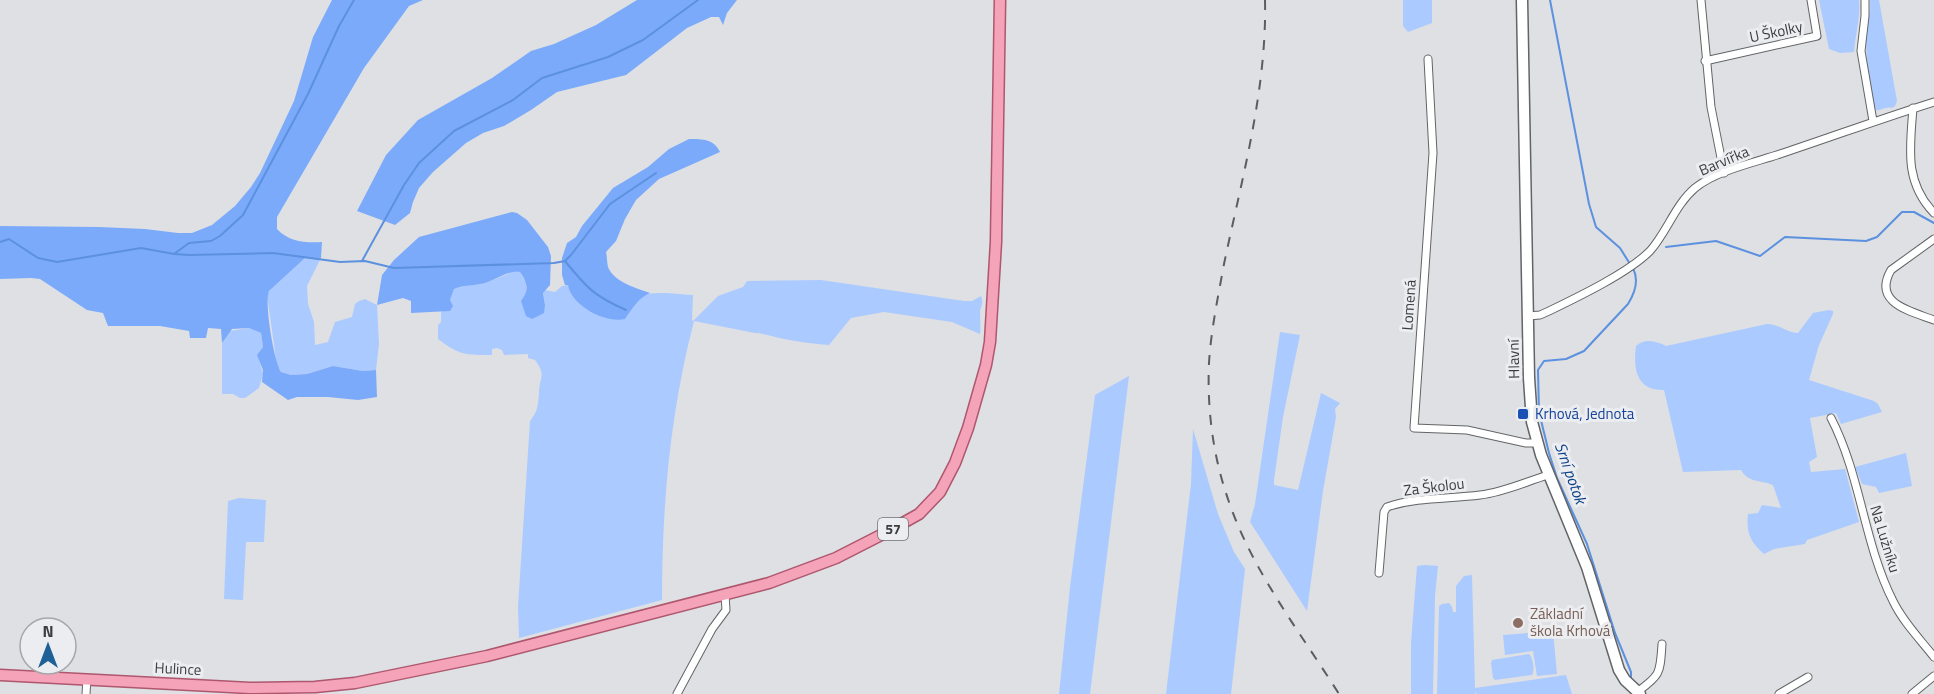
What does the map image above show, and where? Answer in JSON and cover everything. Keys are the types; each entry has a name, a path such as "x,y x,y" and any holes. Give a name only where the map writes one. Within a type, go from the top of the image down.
{"main road":[{"name":"57","path":"725,595 815,567 892,530 928,506 950,476 968,428 986,365 992,318 1000,0"},
{"name":"Hulince","path":"0,675 280,689 355,683 496,654 725,595"}],"street":[{"name":"Hlavní","path":"1522,0 1530,407 1537,443 1548,475 1582,554 1619,670 1637,692"},
{"path":"1701,0 1710,107 1724,173"},
{"name":"U Školky","path":"1705,61 1816,36 1811,0"},
{"path":"1865,0 1861,51 1873,121"},
{"name":"Lomená","path":"1428,59 1433,153 1414,428 1467,430 1526,443 1537,443"},
{"name":"Barvířka","path":"1528,316 1537,316 1549,311 1633,265 1651,250 1678,208 1695,189 1724,173 1934,102"},
{"path":"1913,108 1911,168 1918,192 1934,213"},
{"path":"1934,239 1891,270 1885,288 1885,293 1894,302 1934,320"},
{"name":"Na Lužníku","path":"1831,418 1842,440 1881,573 1893,602 1934,657"},
{"name":"Za Školou","path":"1379,573 1384,512 1387,507 1425,499 1503,491 1548,475"},
{"path":"677,694 711,629 726,610 725,595"},
{"path":"1637,692 1657,675 1662,644"},
{"path":"1912,694 1934,676"},
{"path":"1779,694 1808,677"},
{"path":"86,694 87,679"}],"shaded area":[{"path":"332,0 423,0 409,6 364,68 277,217 277,229 287,237 304,242 322,242 321,258 305,258 269,291 270,332 275,357 281,372 291,375 307,374 333,366 363,371 376,370 377,397 358,400 297,397 288,400 262,382 263,370 257,355 263,347 261,333 249,328 232,329 222,343 221,329 208,328 206,338 190,338 189,331 160,326 108,326 103,313 87,310 40,279 0,279 0,226 99,227 192,233 212,225 235,206 260,173 294,101 313,37"},
{"path":"637,0 737,0 727,13 723,25 719,17 711,17 687,28 626,75 557,92 504,126 483,133 466,143 433,172 419,188 410,213 395,225 357,211 386,155 418,120 492,78 531,51 554,44 596,25"},
{"path":"1403,0 1432,0 1432,23 1408,32 1403,26"},
{"path":"1819,0 1859,0 1854,52 1840,53 1829,49"},
{"path":"1870,0 1879,0 1897,101 1892,108 1878,110 1874,106 1867,55 1866,38"},
{"path":"689,139 711,142 720,152 659,179 636,200 616,241 606,252 608,267 615,277 650,293 639,301 625,319 608,319 599,316 582,306 570,292 568,285 565,285 562,275 562,258 567,243 576,237 582,226 613,188 648,167 669,149"},
{"path":"512,212 527,220 548,247 551,256 550,285 543,293 544,313 532,319 526,316 521,301 525,294 526,283 520,272 508,273 484,283 454,289 450,300 453,306 450,311 411,313 411,301 403,298 377,305 382,275 394,260 419,237"},
{"path":"305,258 321,258 307,286 308,304 314,322 315,345 328,342 335,322 352,317 355,304 365,299 377,305 379,344 376,370 363,371 333,366 307,374 291,375 281,372 277,366 267,295"},
{"path":"515,271 520,272 526,283 526,294 545,305 543,292 545,290 555,292 562,286 568,285 625,319 643,296 668,293 693,295 693,321 718,296 743,287 747,281 821,280 964,301 972,301 981,296 980,334 952,322 884,312 851,318 829,345 806,343 694,321 679,390 669,459 662,600 519,638 518,607 530,421 538,404 541,370 535,360 528,358 528,354 504,355 502,350 497,348 492,349 492,355 469,354 457,351 438,339 441,312 450,311 450,300 454,289 488,282"},
{"path":"1833,311 1833,314 1819,345 1809,380 1874,401 1882,412 1841,424 1836,413 1810,418 1817,457 1809,462 1811,472 1845,469 1859,522 1807,540 1805,544 1774,549 1764,554 1750,536 1748,514 1758,513 1762,505 1781,508 1773,485 1751,479 1741,470 1683,472 1664,390 1647,387 1638,377 1635,362 1636,346 1639,343 1651,341 1666,346 1767,324 1798,333 1813,313"},
{"path":"249,328 261,333 263,347 259,359 263,374 259,388 245,398 233,394 222,394 222,343 229,331"},
{"path":"1280,332 1300,335 1283,417 1274,485 1298,490 1321,393 1340,403 1335,409 1336,417 1323,491 1307,611 1250,522 1255,504"},
{"path":"1129,376 1090,694 1059,694 1070,587 1095,395"},
{"path":"1193,429 1218,514 1234,552 1245,569 1231,694 1166,694 1191,484"},
{"path":"1906,453 1912,486 1879,493 1876,487 1862,484 1855,467"},
{"path":"239,498 266,500 264,542 246,542 243,600 224,599 228,501"},
{"path":"1417,566 1438,566 1435,596 1433,694 1411,694 1411,643"},
{"path":"1472,575 1475,688 1566,675 1572,694 1476,694 1476,691 1475,694 1437,694 1439,606 1449,603 1453,612 1456,612 1456,586 1464,576"},
{"path":"1553,631 1557,674 1537,676 1533,651 1505,655 1503,635"},
{"path":"1529,654 1533,664 1532,675 1495,680 1493,678 1492,660"}],"waterway":[{"path":"174,254 189,243 211,241 220,236 243,215 308,94 339,26 354,0"},
{"path":"362,261 404,185 419,163 454,131 513,100 542,78 608,57 643,40 698,0"},
{"name":"Srní potok","path":"1550,0 1589,204 1596,227 1620,248 1630,264"},
{"path":"0,242 9,239 38,258 57,262 141,248 189,255 273,253 340,262 365,261 394,268 554,263 565,261 571,255 610,204 656,173"},
{"path":"1666,247 1716,241 1760,256 1785,237 1866,241 1877,237 1902,212 1914,212 1934,223"},
{"path":"565,261 592,290 626,310"},
{"name":"Srní potok","path":"1631,678 1631,672 1615,633 1587,544 1557,478 1549,453 1539,412 1538,370 1544,361 1566,359 1584,351 1628,304 1635,286 1636,277 1633,268"}],"railway":[{"path":"1265,0 1265,33 1258,100 1211,338 1210,416 1223,485 1239,528 1278,601 1339,694"}],"place":[{"name":"Krhová, Jednota","path":"1523,414"},
{"name":"Základní škola Krhová","path":"1518,623"}]}
